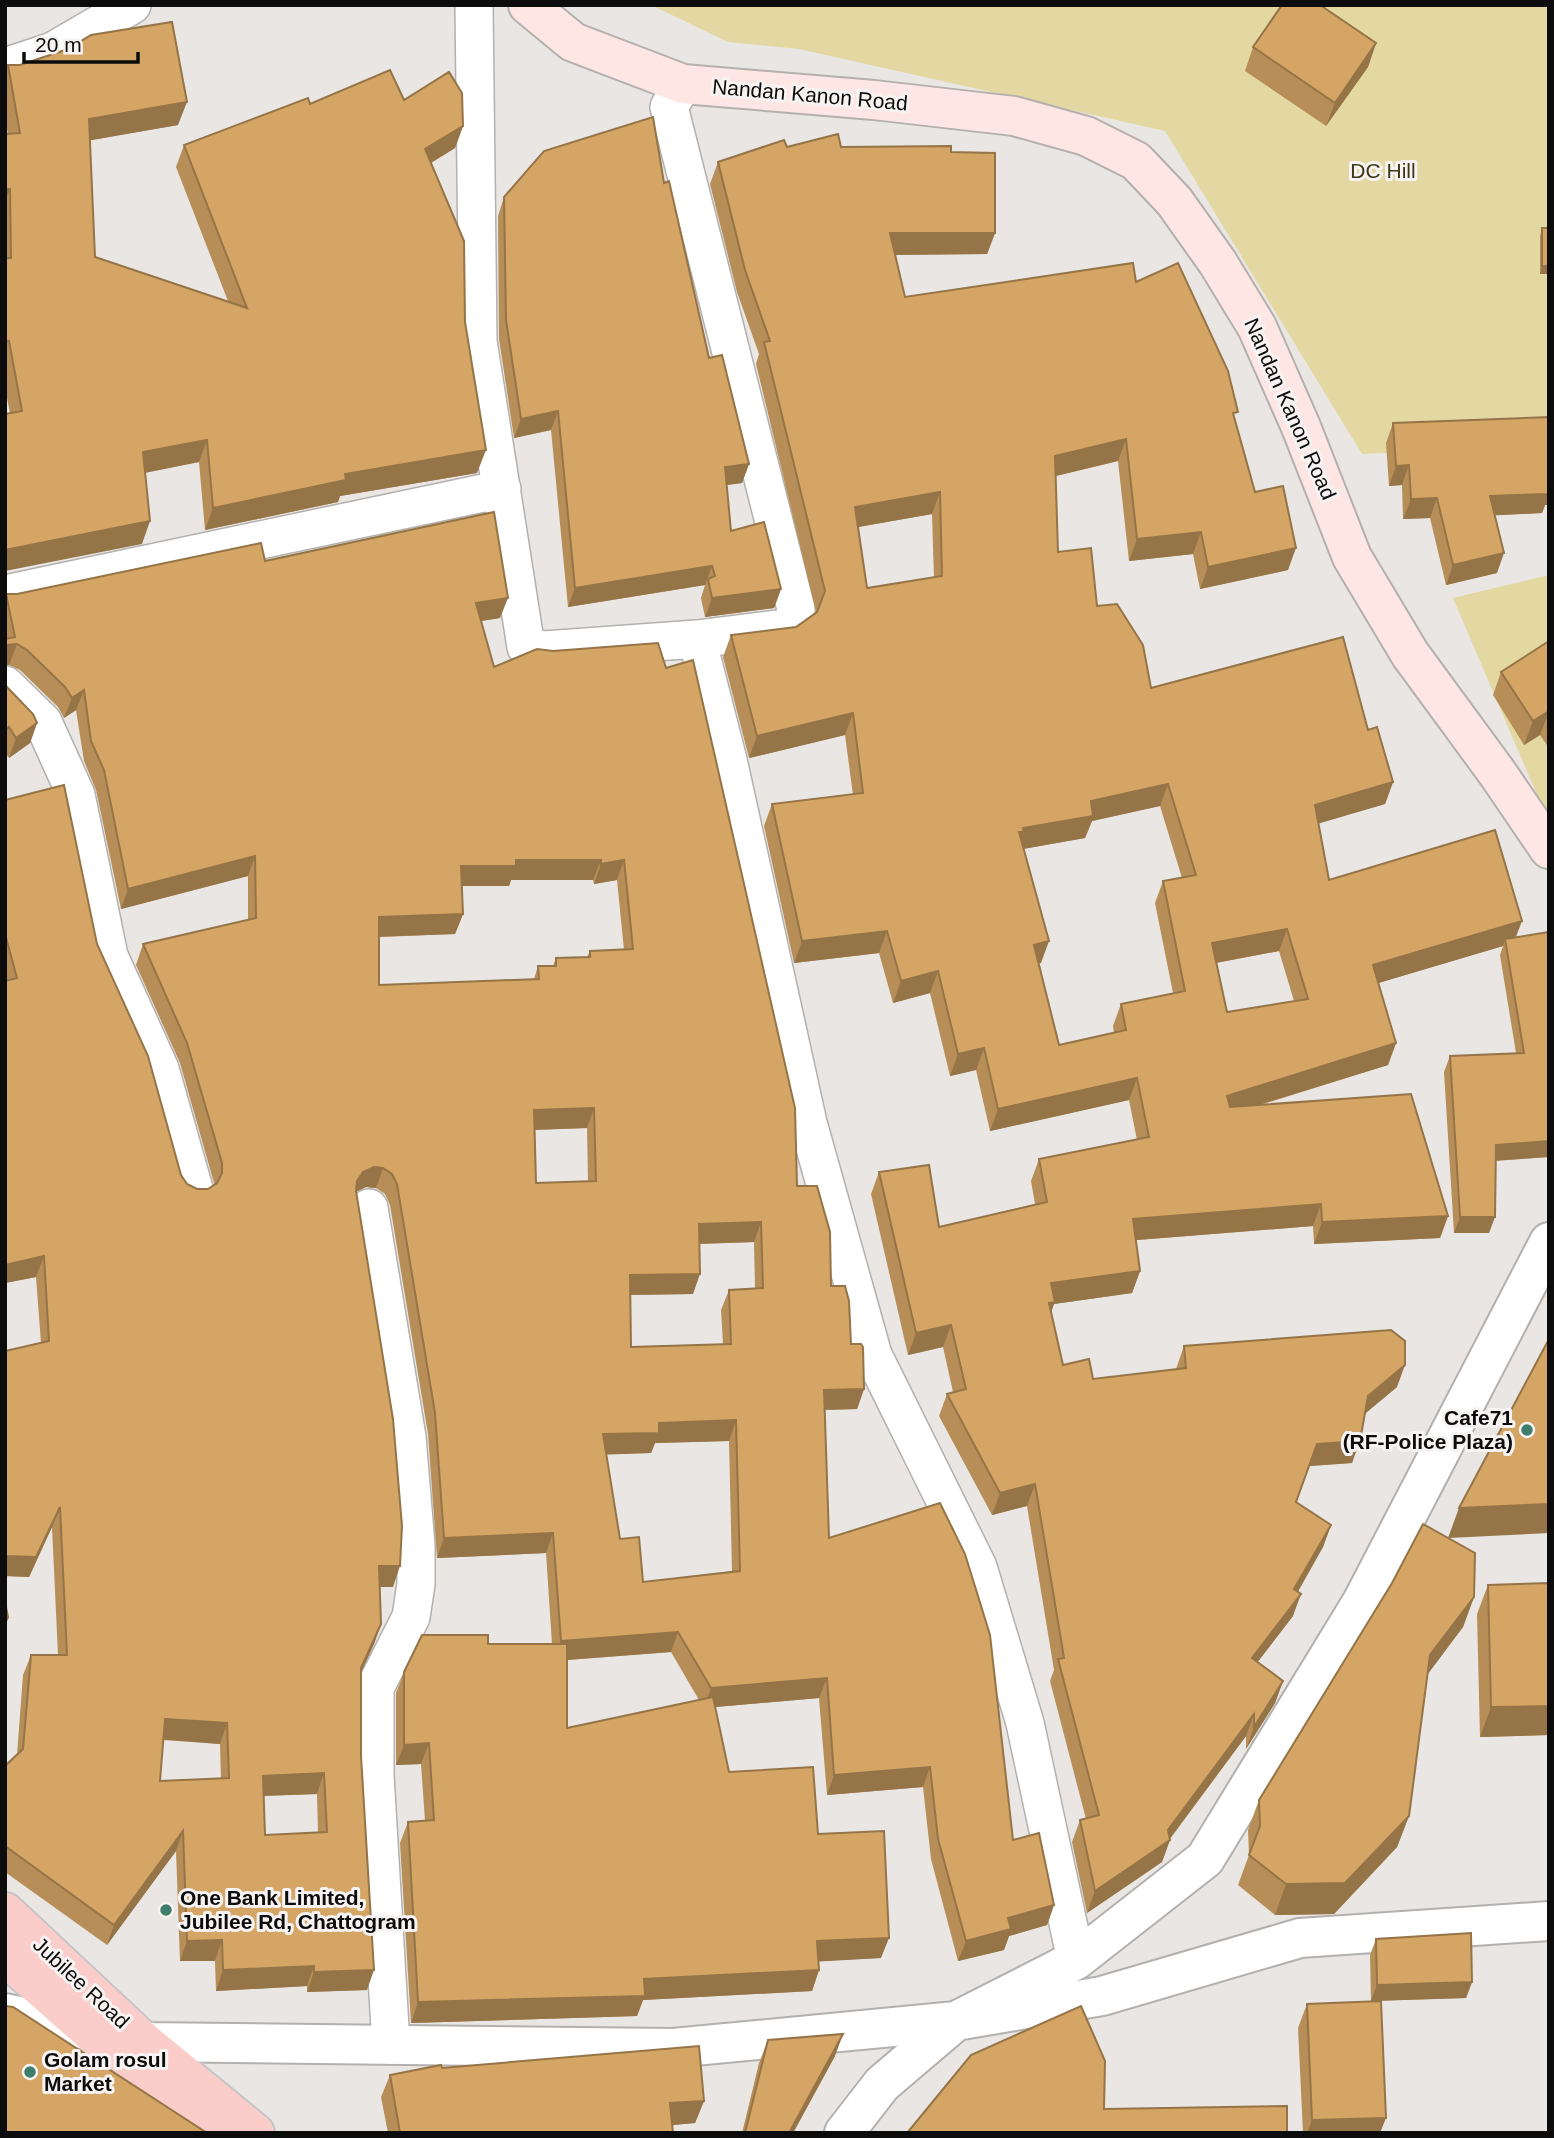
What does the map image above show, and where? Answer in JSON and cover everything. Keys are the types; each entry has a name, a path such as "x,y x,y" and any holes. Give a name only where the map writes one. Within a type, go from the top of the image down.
{"main road":[{"name":"Nandan Kanon Road","path":"528,5 573,41 683,84 874,100 1014,116 1086,136 1136,161 1174,201 1257,327 1301,427 1352,557 1397,633 1549,849"},
{"name":"Jubilee Road","path":"5,1912 144,2042 255,2133"},
{"path":"5,1956 205,2133"}],"street":[{"path":"5,67 53,51 132,5"},
{"path":"474,5 478,341 526,647 544,650 697,639 785,628 794,619 796,609 669,107 683,84"},
{"path":"5,594 502,489"},
{"path":"697,639 728,760 808,1123 873,1355 978,1566 1025,1723 1076,1960"},
{"path":"5,685 43,722 76,795 109,956 160,1069 194,1189"},
{"path":"369,1208 407,1437 415,1545 415,1584 411,1617 375,1688 375,1775 391,2045"},
{"path":"844,2133 882,2084 956,2021 1076,1960 1205,1859 1362,1602 1549,1242"},
{"path":"5,2013 144,2042 673,2048 956,2021 1102,1996 1300,1938 1549,1921"}],"green space":[{"name":"DC Hill","path":"651,5 1549,5 1549,445 1362,454 1165,131 799,49 728,42"},
{"path":"1549,575 1549,823 1453,598"}],"building":[{"path":"1282,5 1320,5 1376,43 1335,103 1253,47"},
{"path":"172,22 187,102 89,119 95,257 247,308 184,145 308,98 310,104 390,70 404,100 449,72 462,93 463,126 425,149 464,241 465,322 486,450 345,474 346,480 213,508 207,440 143,452 150,521 5,550 5,414 22,411 9,341 5,342 5,258 11,258 10,189 6,189 5,181 5,134 20,133 8,65 20,65 68,49 91,35"},
{"path":"653,117 664,183 669,181 709,358 722,355 749,464 725,467 731,531 764,522 781,589 712,598 708,579 715,576 712,566 575,588 558,411 521,419 506,320 504,197 544,151"},
{"path":"838,134 841,147 951,146 951,152 995,153 995,233 890,233 905,297 1133,263 1136,282 1178,263 1228,371 1238,412 1233,413 1255,492 1283,486 1296,548 1208,567 1201,532 1137,539 1126,439 1055,456 1058,552 1091,548 1097,606 1117,604 1143,645 1151,688 1343,637 1368,730 1377,727 1393,782 1315,805 1329,880 1495,830 1522,921 1373,965 1396,1043 1227,1096 1230,1107 1411,1094 1448,1216 1322,1222 1321,1204 1133,1219 1140,1271 1051,1283 1055,1302 1049,1303 1063,1365 1089,1359 1093,1379 1186,1368 1184,1346 1391,1330 1405,1341 1405,1365 1368,1396 1360,1441 1317,1444 1296,1502 1331,1525 1294,1589 1301,1594 1252,1658 1283,1681 1254,1727 1254,1714 1168,1830 1170,1840 1095,1891 1080,1820 1099,1815 1058,1659 1064,1658 1035,1484 1000,1493 947,1394 966,1389 951,1325 916,1333 879,1172 929,1165 939,1227 1047,1202 1039,1159 1149,1137 1137,1078 998,1109 984,1048 958,1054 938,971 901,981 887,931 802,941 772,804 863,793 853,713 757,736 731,635 796,627 817,612 825,591 764,342 770,341 745,270 718,162 784,140 787,147","holes":["940,492 942,576 867,588 855,507","1168,784 1196,875 1163,881 1185,991 1121,1004 1126,1030 1059,1045 1034,945 1049,941 1019,832 1024,832 1023,828 1093,816 1091,801","1287,929 1308,999 1227,1012 1212,943"]},
{"path":"1542,228 1549,228 1549,266 1542,266"},
{"path":"1549,417 1549,494 1490,496 1504,553 1453,565 1437,498 1411,499 1409,465 1396,466 1393,423"},
{"path":"494,512 508,598 476,603 494,667 537,649 553,651 658,643 666,668 693,660 795,1108 797,1186 817,1186 830,1232 831,1286 845,1286 849,1301 851,1344 861,1344 863,1347 864,1389 824,1390 829,1538 940,1503 965,1554 990,1635 1013,1840 1039,1833 1054,1905 1008,1918 1011,1929 966,1941 938,1839 930,1767 834,1775 827,1678 711,1688 678,1632 561,1641 553,1533 444,1538 435,1413 397,1184 392,1174 383,1168 374,1167 363,1172 357,1181 356,1191 393,1419 402,1526 400,1566 379,1566 381,1624 361,1668 361,1756 374,1970 314,1972 314,1966 223,1970 222,1940 187,1941 183,1831 114,1925 5,1846 5,1766 23,1749 31,1655 67,1655 60,1507 36,1557 5,1556 5,1351 49,1341 44,1256 5,1265 5,981 17,978 5,934 5,800 64,785 97,944 148,1056 181,1175 187,1184 197,1189 208,1189 217,1183 222,1173 222,1163 187,1043 143,944 256,918 255,856 128,889 104,770 91,741 84,690 72,698 65,687 27,650 17,644 5,645 5,639 15,637 6,594 17,594 261,543 265,561","holes":["516,860 601,860 601,864 624,860 633,949 590,951 590,957 556,958 556,966 538,966 539,979 379,985 379,917 463,914 461,866 516,866","594,1108 596,1181 536,1183 534,1110","761,1222 763,1288 729,1290 731,1344 631,1347 630,1275 700,1274 699,1224","736,1420 740,1571 643,1582 639,1537 620,1539 603,1434 659,1433 659,1423","165,1719 227,1723 229,1778 160,1781","324,1773 327,1832 265,1835 263,1776"]},
{"path":"1549,641 1549,711 1533,721 1501,672"},
{"path":"5,685 33,714 37,723 16,738 9,727 5,730"},
{"path":"1549,932 1549,1141 1496,1145 1495,1217 1460,1217 1450,1056 1524,1053 1505,939"},
{"name":"Cafe71 (RF-Police Plaza)","path":"1549,1339 1549,1504 1459,1508"},
{"path":"1423,1524 1475,1553 1474,1597 1430,1655 1409,1816 1345,1883 1286,1884 1249,1855 1260,1826 1259,1800 1392,1583"},
{"path":"1549,1583 1549,1706 1491,1707 1488,1585"},
{"path":"5,1602 8,1617 5,1623"},
{"path":"422,1635 488,1635 488,1644 567,1644 567,1728 713,1697 729,1772 813,1767 818,1834 884,1831 889,1938 817,1941 819,1970 644,1979 645,1996 418,2002 408,1822 434,1820 429,1743 404,1745 404,1672"},
{"path":"1471,1933 1472,1982 1377,1985 1376,1939"},
{"path":"1381,2001 1386,2118 1312,2120 1307,2004"},
{"path":"5,2006 13,2007 207,2133 5,2133"},
{"path":"1081,2006 1105,2061 1104,2109 1287,2106 1287,2133 907,2133 971,2055"},
{"path":"843,2034 789,2133 745,2133 768,2040"},
{"path":"699,2046 704,2101 670,2103 673,2133 400,2133 390,2075 441,2065 442,2068"}],"place":[{"name":"Cafe71 (RF-Police Plaza)","path":"1527,1430"},
{"name":"One Bank Limited, Jubilee Rd, Chattogram","path":"166,1910"},
{"name":"Golam rosul Market","path":"30,2072"}]}
